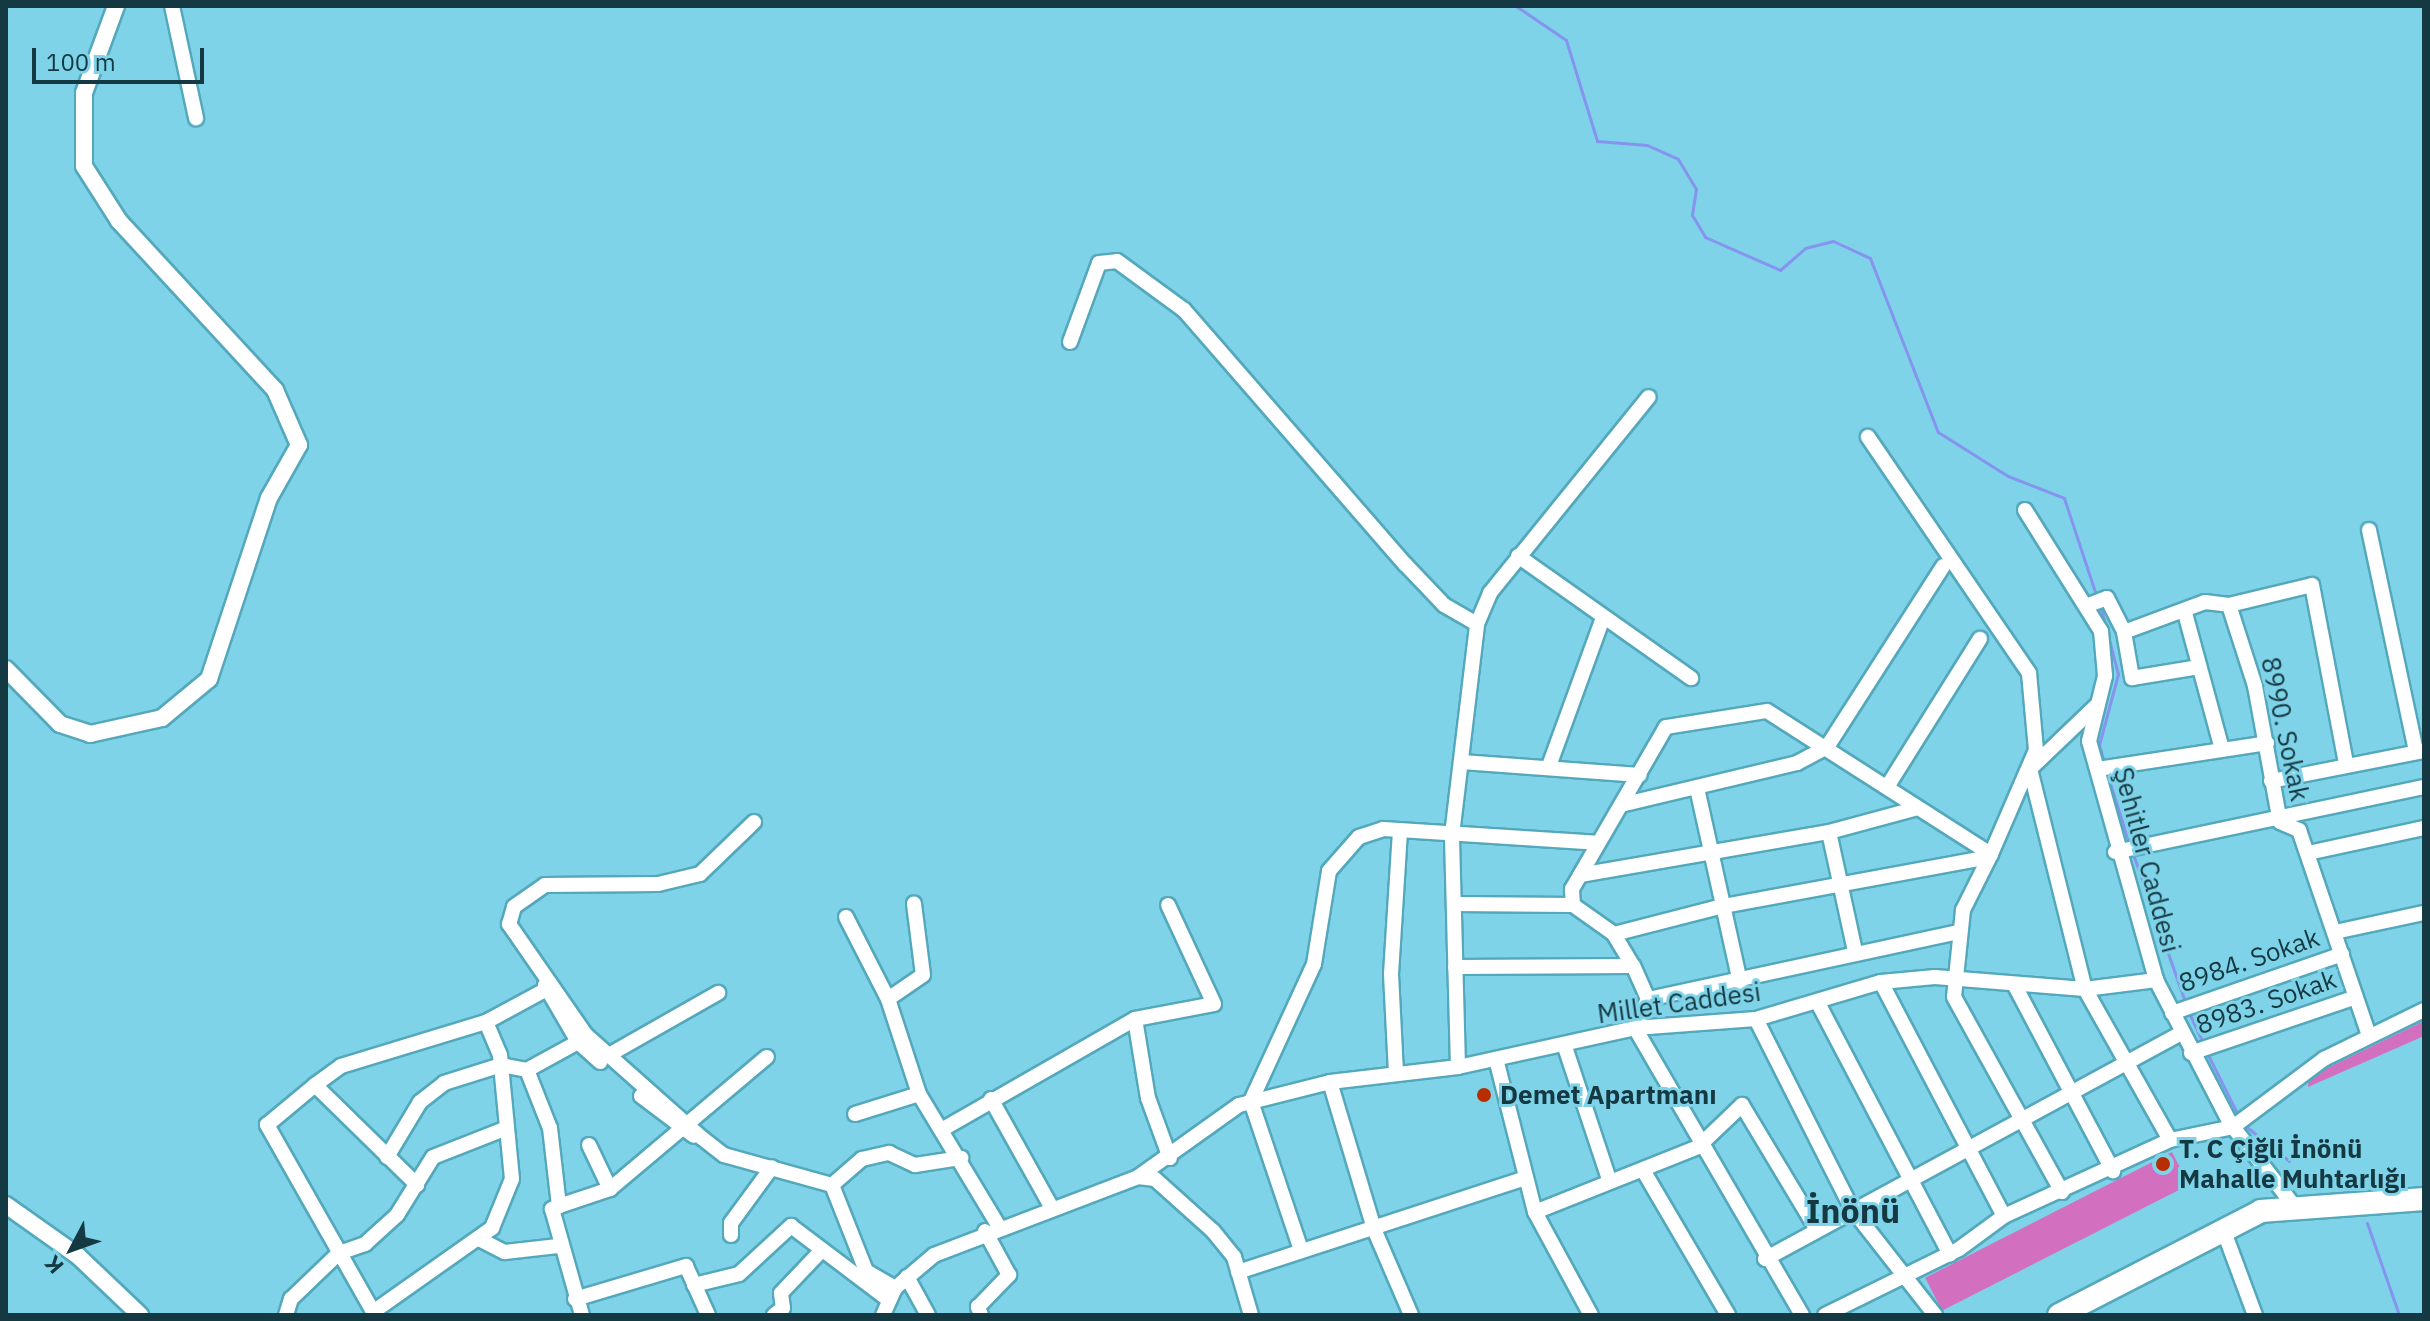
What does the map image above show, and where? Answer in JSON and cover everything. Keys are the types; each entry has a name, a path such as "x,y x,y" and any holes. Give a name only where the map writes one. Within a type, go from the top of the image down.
{"main road":[{"path":"2059,1315 2261,1211 2424,1199"}],"street":[{"path":"6,669 60,724 90,734 162,718 209,679 269,498 299,445 275,390 119,221 84,166 84,93 116,6"},
{"path":"172,6 196,118"},
{"path":"1070,342 1099,263 1117,261 1184,310 1405,564 1444,605 1477,624"},
{"path":"1458,1067 1452,835 1477,624 1518,556 1649,397"},
{"path":"1868,437 2029,673 2038,722 2030,769 1988,856 1958,932 1951,978 1963,1016 2062,1192"},
{"name":"Şehitler Caddesi","path":"2025,510 2088,605 2101,631 2105,676 2089,741 2103,768 2115,852 2156,980 2182,1009 2181,1033 2200,1049 2233,1127 2295,1207"},
{"path":"2271,781 2346,763 2420,751 2369,530"},
{"path":"1518,556 1602,620 1691,678"},
{"path":"1625,804 1797,763 1827,747 1943,566"},
{"path":"2124,632 2185,613 2205,602 2229,605 2312,585 2346,763"},
{"path":"2088,605 2106,598 2124,632 2132,678 2199,667"},
{"name":"8990. Sokak","path":"2229,605 2267,743 2280,822 2299,830 2368,1033"},
{"path":"2185,613 2222,749"},
{"path":"1549,766 1602,620"},
{"path":"1887,787 1980,639"},
{"path":"2030,769 2096,706"},
{"path":"1573,905 1580,875 1625,804 1666,727 1767,711 1827,747 1988,856"},
{"path":"2103,768 2267,743"},
{"path":"1462,762 1640,775"},
{"path":"2030,769 2085,989 2170,1140"},
{"path":"2115,852 2280,822 2424,787"},
{"path":"1697,788 1740,982"},
{"path":"1580,875 1709,850 1829,832 1918,808"},
{"path":"754,822 700,874 658,884 545,885 529,891 509,924 578,1042 724,1155 832,1185"},
{"path":"2308,853 2424,828"},
{"path":"1396,1073 1391,974 1400,830"},
{"path":"1301,1250 1251,1101 1314,964 1329,871 1359,837 1400,830 1598,843"},
{"path":"1829,832 1855,951"},
{"path":"1614,934 1723,906 1988,856"},
{"path":"888,999 923,975 914,904"},
{"path":"1454,904 1573,905 1614,934 1648,999 1635,1028 1698,1147 1802,1315"},
{"path":"943,1129 1135,1019 1214,1004 1168,905"},
{"path":"2335,932 2424,913"},
{"path":"846,917 888,999 919,1094 961,1158 1009,1275 978,1307 981,1315"},
{"path":"1648,999 1740,982 1855,951 1958,932"},
{"name":"8984. Sokak","path":"2182,1009 2342,954"},
{"path":"1455,967 1633,966"},
{"name":"Millet Caddesi","path":"892,1294 907,1277 992,1228 1138,1177 1251,1101 1330,1082 1458,1067 1565,1047 1635,1028 1756,1019 1881,982 1951,978 2085,989 2156,980"},
{"path":"1881,982 1965,1147 2004,1216"},
{"path":"2014,984 2113,1171"},
{"path":"486,1022 501,1065 504,1129 512,1179 492,1228 374,1313 267,1125 341,1066 486,1022 545,985"},
{"path":"545,985 607,1056 688,1129"},
{"path":"607,1056 718,993"},
{"name":"8983. Sokak","path":"2200,1049 2356,997"},
{"path":"1818,1003 1950,1254"},
{"path":"1825,1315 1950,1254 2004,1216 2113,1171 2170,1140 2233,1127 2368,1033 2424,1010"},
{"path":"1135,1019 1148,1098 1170,1158"},
{"path":"1756,1019 1852,1209 1935,1315"},
{"path":"1765,1259 2021,1116 2181,1033"},
{"path":"387,1157 420,1102 444,1083 501,1065 527,1070 578,1042"},
{"path":"1565,1047 1609,1179"},
{"path":"582,1315 558,1246 552,1209 610,1189 688,1129 767,1057"},
{"path":"1496,1059 1523,1179 1535,1212 1591,1315"},
{"path":"527,1070 550,1128 559,1206"},
{"path":"1330,1082 1374,1229 1411,1315"},
{"path":"315,1085 417,1185"},
{"path":"855,1114 919,1094"},
{"path":"991,1099 1052,1208"},
{"path":"1535,1212 1609,1179 1643,1170 1698,1147 1742,1105 1816,1228"},
{"path":"286,1315 291,1299 339,1253 385,1228 417,1185 433,1157 504,1129"},
{"path":"589,1145 610,1189"},
{"path":"832,1185 862,1159 889,1153 915,1165 961,1158"},
{"path":"731,1235 731,1223 772,1167"},
{"path":"1643,1170 1728,1315"},
{"path":"1138,1177 1155,1179 1186,1201 1238,1272 1251,1315"},
{"path":"1238,1272 1523,1179"},
{"path":"832,1185 866,1271 892,1294"},
{"path":"6,1205 78,1256 140,1315"},
{"path":"694,1285 739,1274 791,1226 821,1251 892,1294"},
{"path":"2223,1229 2255,1315"},
{"path":"479,1239 505,1252 558,1246"},
{"path":"774,1315 783,1308 781,1293 821,1251"},
{"path":"575,1299 686,1266 708,1315"},
{"path":"907,1277 928,1315"},
{"path":"883,1315 892,1294"}],"shaded area":[{"path":"2424,1021 2424,1036 2308,1087 2309,1077"},
{"path":"2172,1152 2189,1185 1942,1311 1925,1278"}],"waterway":[{"path":"1464,6 1485,6"},
{"path":"1516,6 1566,40 1597,141 1647,145 1678,159 1696,189 1692,215 1705,237 1780,270 1805,248 1833,241 1870,258 1938,432 2008,476 2064,498 2097,598"},
{"path":"2100,605 2118,674 2099,745 2104,763"},
{"path":"2107,774 2129,843"},
{"path":"2133,854 2185,1002"},
{"path":"2189,1013 2204,1045"},
{"path":"2207,1053 2239,1117"},
{"path":"2243,1124 2289,1161"},
{"path":"2367,1223 2399,1315"}],"place":[{"name":"Demet Apartmanı","path":"1484,1095"},
{"name":"T. C Çiğli İnönü Mahalle Muhtarlığı","path":"2163,1164"}],"district":[{"name":"İnönü","path":"1853,1211"}]}
